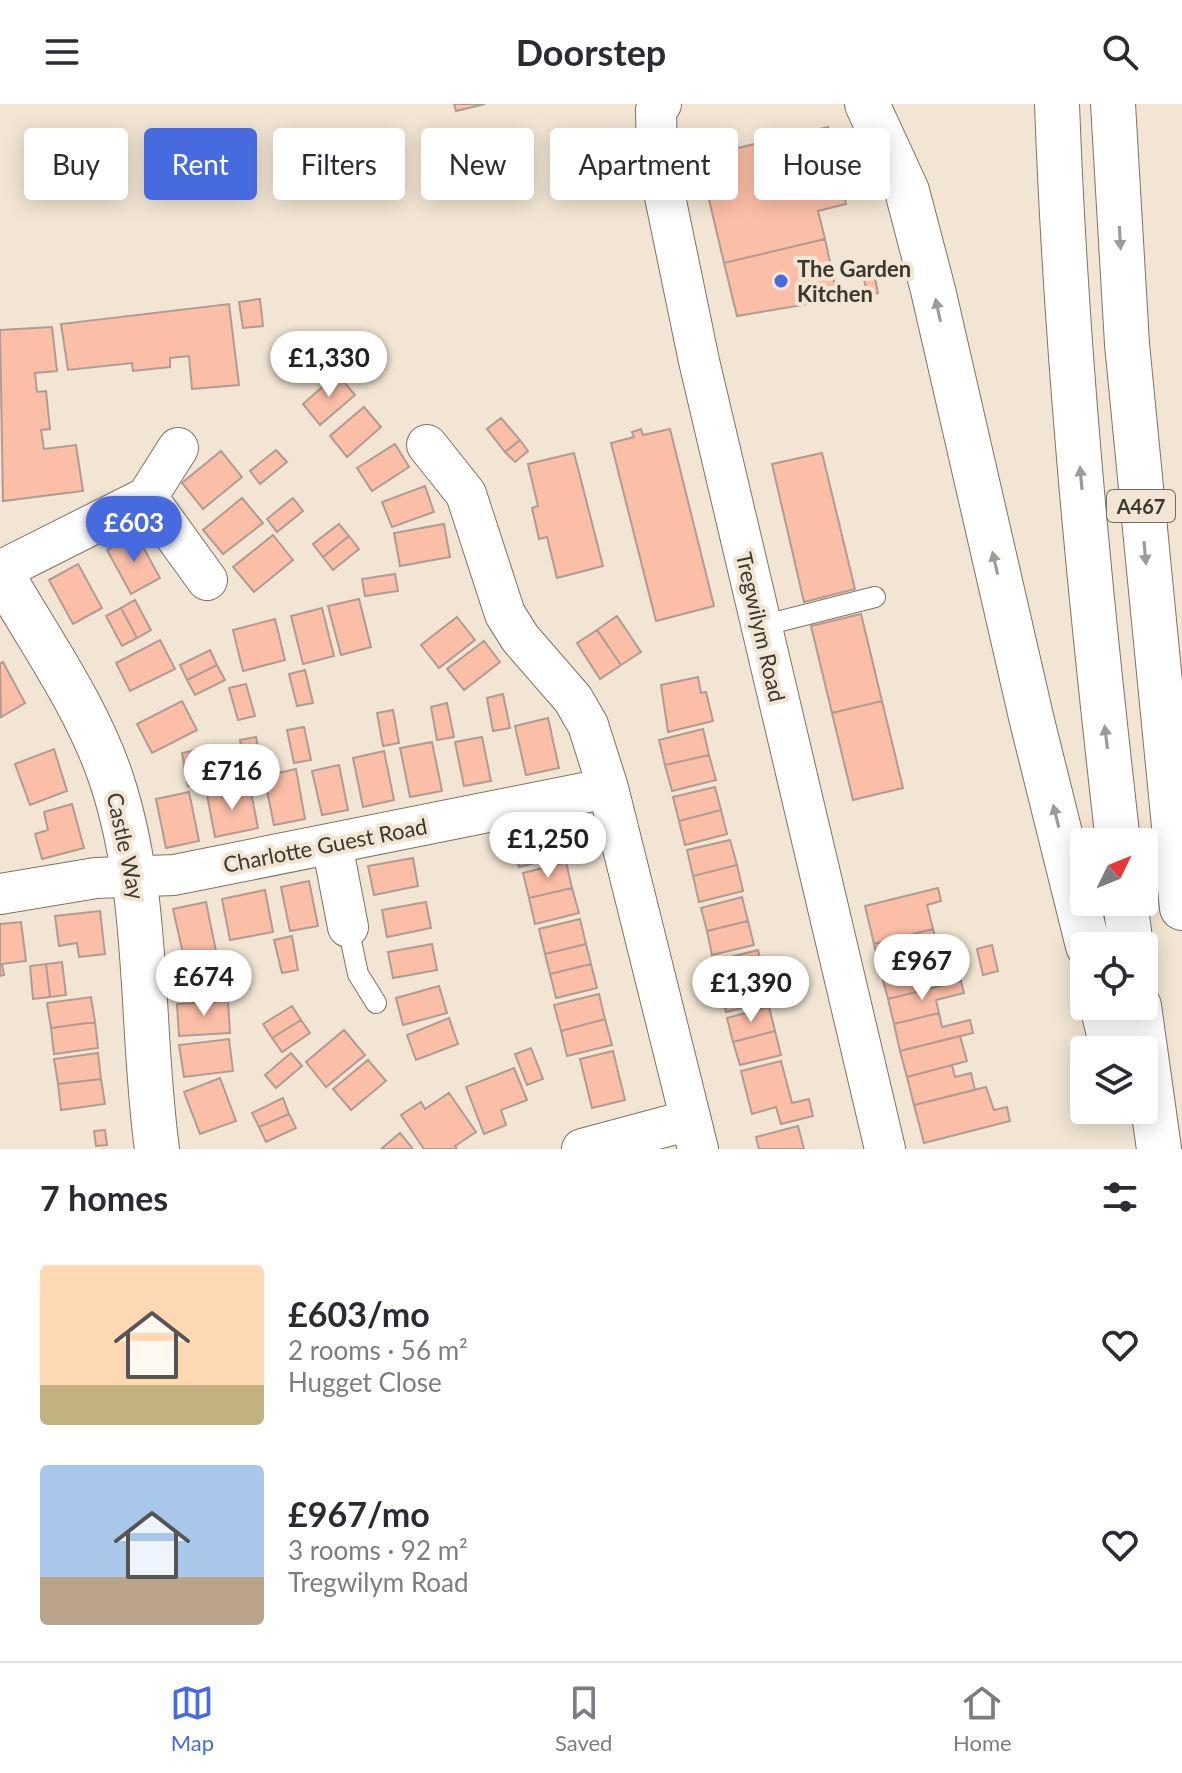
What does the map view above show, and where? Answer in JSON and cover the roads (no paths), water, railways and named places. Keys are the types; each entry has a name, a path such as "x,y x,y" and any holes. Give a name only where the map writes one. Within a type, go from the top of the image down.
{"main road":[{"path":"867,104 907,191 1084,932"},
{"name":"A467","path":"1057,104 1074,399 1097,665 1116,828"},
{"name":"A467","path":"1113,104 1127,344 1150,613 1182,908"},
{"name":"Castle Way","path":"4,587 64,675 111,779 136,876 145,960 149,1093 157,1149"},
{"path":"1141,1020 1159,1149"},
{"path":"1129,1124 1134,1149"}],"street":[{"name":"Tregwilym Road","path":"661,104 656,110 657,158 699,361 885,1149"},
{"path":"427,445 466,494 505,614 520,638 573,699 588,725 608,788 694,1134 582,1149"},
{"path":"4,587 147,497 178,448"},
{"path":"147,497 207,580"},
{"name":"Charlotte Guest Road","path":"0,894 96,878 174,875 608,788"},
{"path":"332,844 348,927"}],"lane":[{"path":"761,626 875,597"},
{"path":"348,927 358,974 376,1003"}],"place":[{"name":"The Garden Kitchen","path":"781,281"}]}
